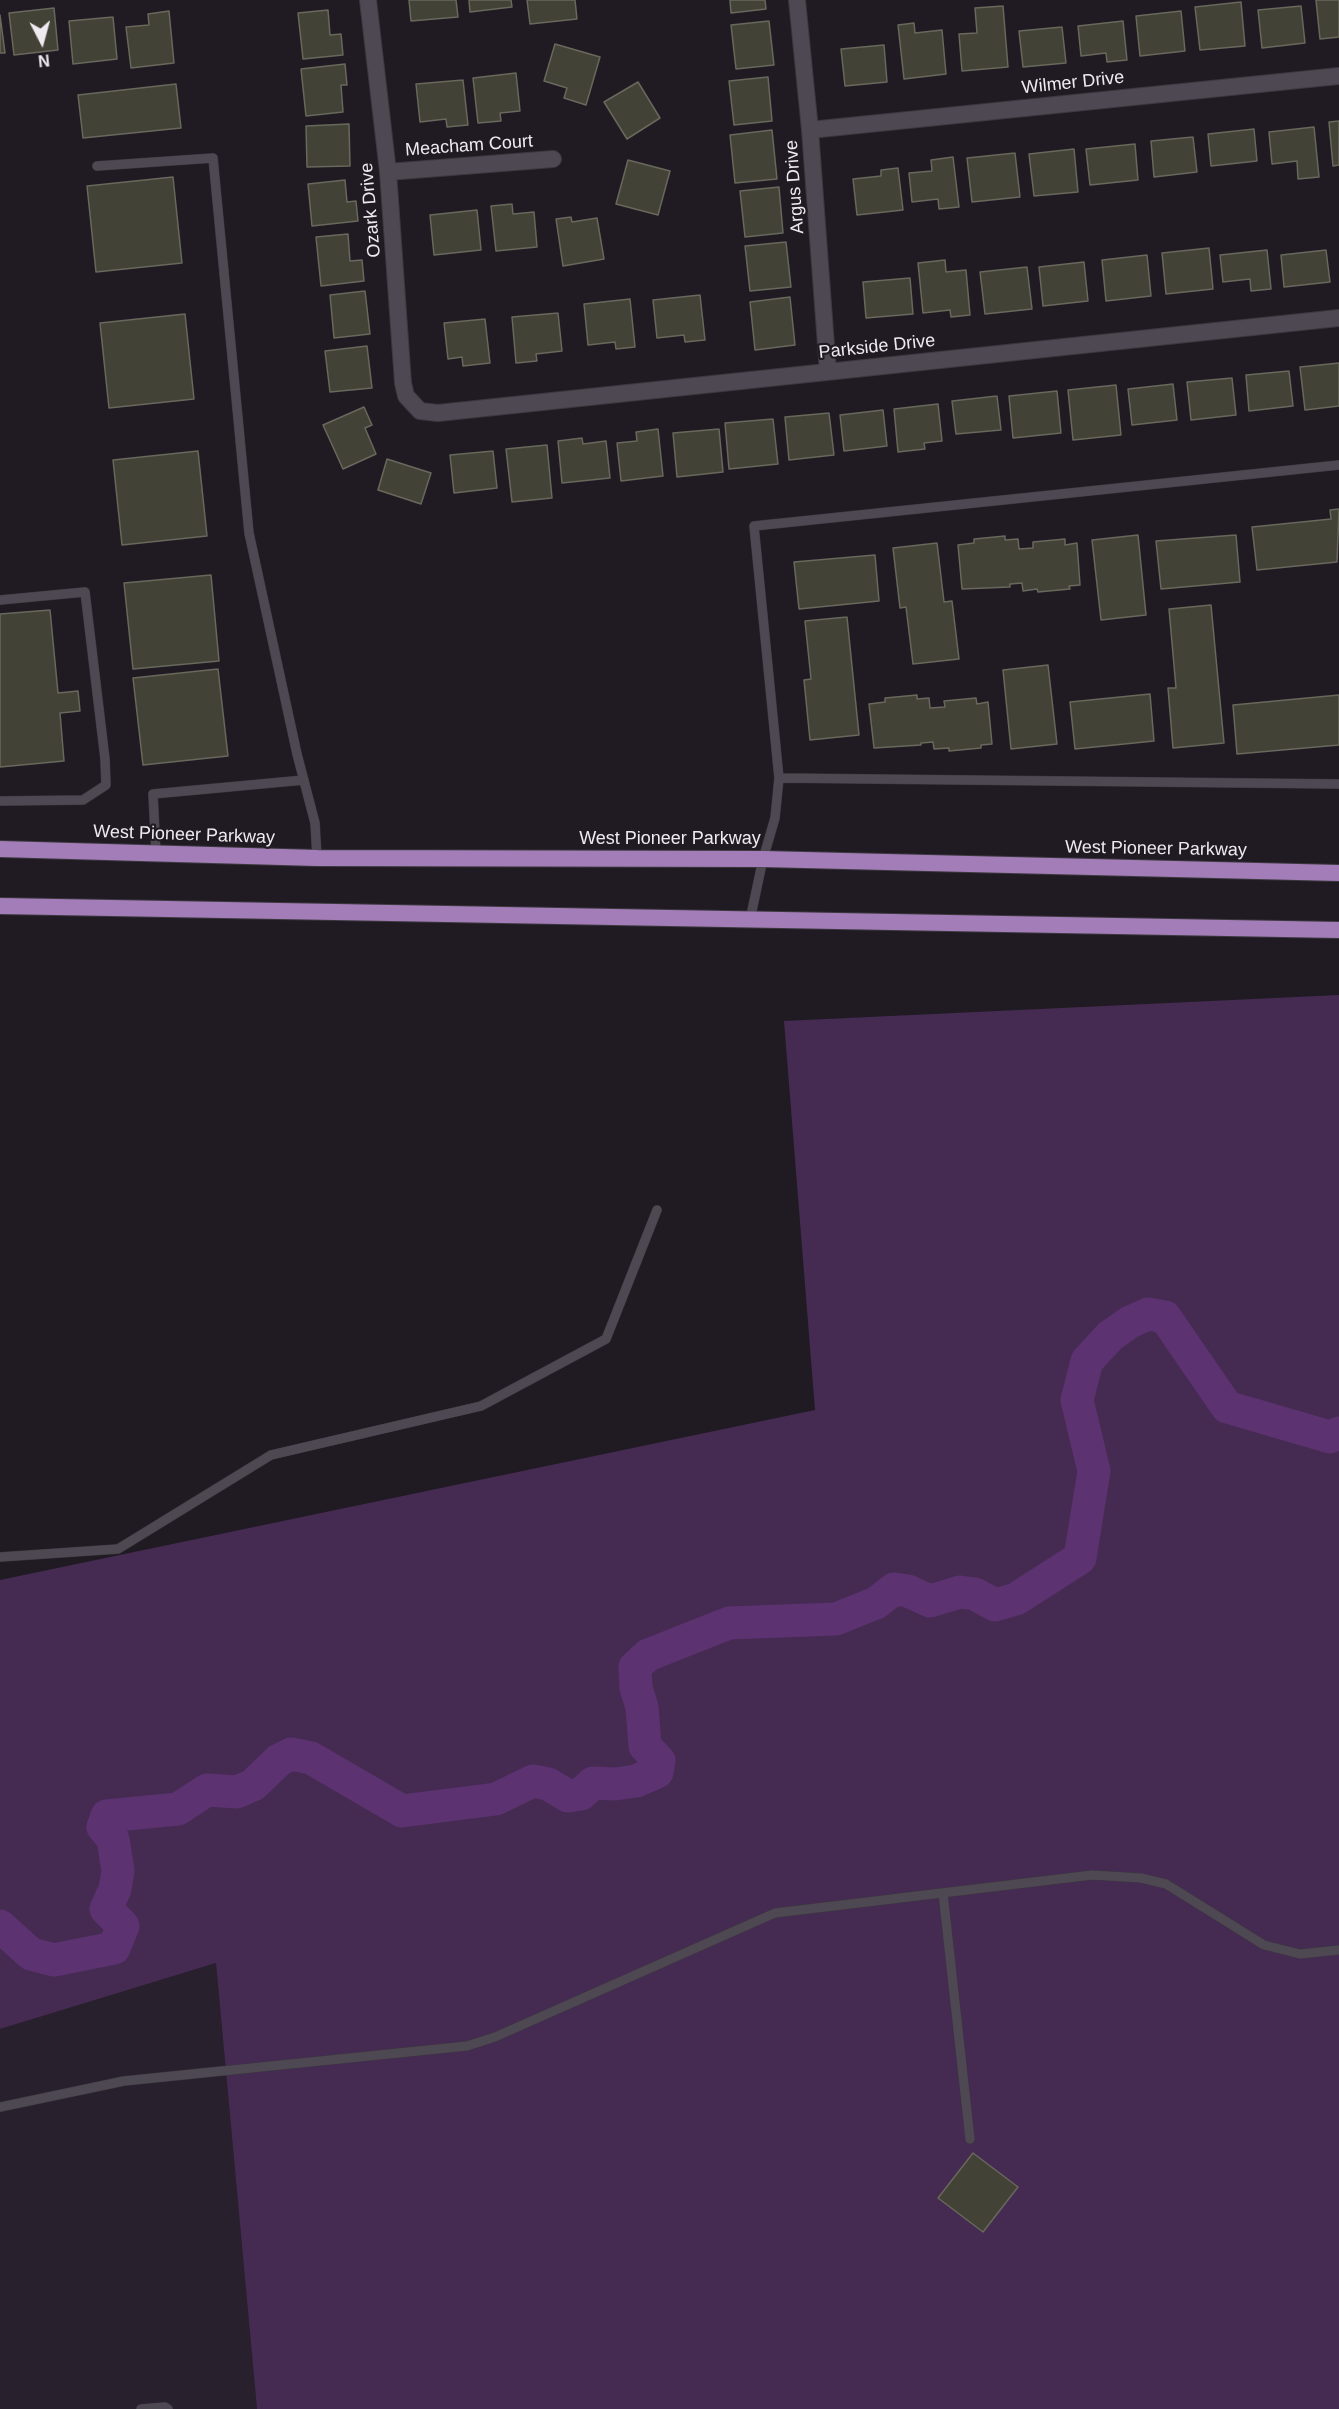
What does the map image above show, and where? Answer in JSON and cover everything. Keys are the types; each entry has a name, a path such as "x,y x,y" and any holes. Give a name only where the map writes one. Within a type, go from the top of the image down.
{"main road":[{"name":"West Pioneer Parkway","path":"0,849 318,858 763,859 1339,873"},
{"path":"0,906 1339,930"}],"street":[{"name":"Ozark Drive","path":"368,0 388,172 403,383 406,396 420,411"},
{"name":"Argus Drive","path":"797,0 810,130 828,372"},
{"name":"Wilmer Drive","path":"810,130 1339,76"},
{"name":"Meacham Court","path":"388,172 554,159"},
{"name":"Parkside Drive","path":"420,411 438,413 1339,318"}],"lane":[{"path":"97,166 213,158 249,533 315,823 318,858"},
{"path":"750,920 763,859 776,818 779,778 754,526 1339,465"},
{"path":"0,600 85,592 105,759 106,785 83,800 0,801"},
{"path":"779,778 1339,784"},
{"path":"156,854 153,794 304,780"},
{"path":"0,1557 118,1549 271,1455 481,1406 606,1339 657,1210"},
{"path":"0,2107 124,2081 467,2046 495,2037 775,1913 1092,1875 1141,1878 1166,1884 1264,1945 1300,1954 1339,1950"},
{"path":"943,1893 970,2139"},
{"path":"141,2409 165,2407 168,2409"}],"shaded area":[{"path":"1339,995 1339,2409 257,2409 216,1963 0,2029 0,1580 815,1410 784,1021"},
{"path":"216,1963 257,2409 0,2409 0,2029"}],"building":[{"path":"409,0 456,0 458,17 411,21"},
{"path":"469,0 511,0 512,7 470,12"},
{"path":"527,0 575,0 577,19 530,24"},
{"path":"730,0 765,0 766,9 731,13"},
{"path":"1316,0 1339,0 1339,37 1320,39"},
{"path":"1241,2 1245,46 1200,50 1195,7"},
{"path":"1003,6 1008,67 962,71 959,34 977,33 975,8"},
{"path":"1301,6 1305,43 1262,48 1258,10"},
{"path":"54,8 58,50 14,55 9,13"},
{"path":"328,10 330,35 341,34 343,55 303,59 298,13"},
{"path":"169,11 174,63 131,68 126,27 149,25 148,14"},
{"path":"1181,11 1185,51 1140,56 1136,16"},
{"path":"0,15 5,53 0,53"},
{"path":"113,17 117,59 73,64 69,21"},
{"path":"769,21 774,65 736,69 731,25"},
{"path":"1123,21 1127,60 1107,62 1106,53 1081,56 1078,26"},
{"path":"914,23 915,33 942,30 946,74 904,79 898,25"},
{"path":"1062,27 1066,63 1023,67 1019,31"},
{"path":"555,44 600,57 586,105 564,98 567,88 544,81"},
{"path":"884,45 887,82 845,86 841,49"},
{"path":"345,64 347,85 341,85 343,112 306,116 301,69"},
{"path":"516,73 520,111 500,113 501,121 478,123 473,78"},
{"path":"768,77 772,121 734,125 729,81"},
{"path":"463,80 468,125 447,127 446,119 420,122 416,84"},
{"path":"638,82 660,118 627,139 604,102"},
{"path":"176,84 181,128 83,138 78,95"},
{"path":"1339,121 1339,165 1333,166 1329,122"},
{"path":"349,124 350,166 307,167 306,126"},
{"path":"1314,127 1319,177 1298,179 1297,161 1272,164 1269,132"},
{"path":"1254,129 1257,161 1211,166 1208,134"},
{"path":"772,130 777,179 735,183 730,135"},
{"path":"1193,137 1197,172 1154,177 1151,141"},
{"path":"1135,144 1138,180 1090,185 1086,149"},
{"path":"1074,149 1078,192 1034,196 1029,154"},
{"path":"1015,153 1020,197 972,202 967,158"},
{"path":"953,157 959,207 939,209 938,199 912,202 909,173 932,171 931,160"},
{"path":"628,160 670,171 658,215 616,204"},
{"path":"898,168 903,210 857,215 853,179 881,176 881,170"},
{"path":"173,177 182,263 96,272 87,186"},
{"path":"345,180 347,202 356,201 358,221 312,226 308,184"},
{"path":"779,187 783,233 745,237 740,191"},
{"path":"512,204 513,214 534,212 537,247 496,251 491,206"},
{"path":"477,210 481,250 434,255 430,215"},
{"path":"571,217 572,222 597,218 604,259 563,266 556,219"},
{"path":"348,234 350,261 362,260 364,281 321,286 316,237"},
{"path":"786,242 791,287 750,291 745,246"},
{"path":"1209,248 1213,289 1166,294 1162,253"},
{"path":"1267,250 1271,289 1251,291 1250,279 1223,282 1220,255"},
{"path":"1326,250 1330,282 1284,287 1281,255"},
{"path":"1147,255 1151,296 1106,301 1102,260"},
{"path":"945,260 946,272 966,270 970,315 951,317 950,310 923,313 918,263"},
{"path":"1084,262 1088,301 1043,306 1039,267"},
{"path":"1027,267 1032,309 985,314 980,272"},
{"path":"910,278 913,314 866,318 863,282"},
{"path":"365,291 370,334 334,338 330,295"},
{"path":"700,295 705,340 685,342 684,335 657,338 653,300"},
{"path":"790,297 795,345 755,350 750,302"},
{"path":"630,299 635,347 616,349 615,342 588,345 584,304"},
{"path":"558,313 562,351 536,354 537,361 516,363 512,317"},
{"path":"185,314 194,399 109,408 100,323"},
{"path":"485,319 490,363 463,366 462,357 448,359 444,323"},
{"path":"367,346 372,388 330,392 325,351"},
{"path":"1339,363 1339,406 1305,410 1300,367"},
{"path":"1289,371 1293,406 1249,411 1246,375"},
{"path":"1232,378 1236,415 1191,420 1187,382"},
{"path":"1173,384 1177,420 1132,425 1128,389"},
{"path":"1116,385 1121,435 1073,440 1068,390"},
{"path":"1057,391 1061,433 1013,438 1009,396"},
{"path":"997,396 1001,430 956,434 952,401"},
{"path":"938,404 942,441 924,443 925,449 898,452 894,409"},
{"path":"364,407 372,425 365,428 376,454 343,469 323,425"},
{"path":"883,410 887,446 844,451 840,415"},
{"path":"829,413 834,455 789,460 785,417"},
{"path":"773,419 778,464 729,469 725,423"},
{"path":"658,429 663,476 621,481 617,443 637,441 636,432"},
{"path":"719,429 723,472 677,477 673,433"},
{"path":"582,438 583,444 606,441 610,478 562,483 558,441"},
{"path":"547,445 552,498 512,502 506,449"},
{"path":"198,451 207,536 122,545 113,460"},
{"path":"493,451 497,488 454,493 450,455"},
{"path":"387,459 431,473 421,504 378,490"},
{"path":"1339,509 1337,562 1257,570 1252,527 1331,519 1330,510"},
{"path":"1138,535 1146,615 1101,620 1092,540"},
{"path":"1236,535 1240,582 1161,589 1156,541"},
{"path":"1005,536 1005,540 1018,539 1019,549 1033,548 1033,542 1065,539 1065,545 1077,543 1080,585 1069,586 1070,589 1038,592 1037,589 1023,591 1022,583 1010,584 1010,587 962,589 958,545 974,543 974,539"},
{"path":"937,543 944,602 952,601 959,659 913,664 906,607 900,608 893,548"},
{"path":"875,555 879,601 799,609 794,562"},
{"path":"211,575 219,661 133,669 124,583"},
{"path":"1211,605 1224,743 1173,748 1168,688 1176,688 1169,609"},
{"path":"50,610 58,693 78,691 80,711 60,713 64,761 0,767 0,614"},
{"path":"847,617 859,735 810,740 804,680 811,679 805,621"},
{"path":"1048,665 1057,744 1011,749 1003,670"},
{"path":"218,669 228,756 143,765 133,678"},
{"path":"1150,694 1154,741 1075,749 1070,702"},
{"path":"917,695 917,699 929,698 930,708 945,707 944,701 976,698 977,704 988,702 992,744 981,745 981,748 949,751 949,748 934,749 933,742 874,748 869,704 885,702 885,698"},
{"path":"1339,695 1339,745 1237,754 1233,705"},
{"path":"973,2153 1018,2187 983,2232 938,2198"}],"waterway":[{"path":"0,1926 31,1954 54,1960 114,1948 123,1926 106,1909 115,1889 118,1871 113,1839 103,1827 107,1816 178,1809 207,1790 237,1792 253,1785 279,1760 291,1754 311,1758 402,1811 496,1799 533,1781 548,1784 568,1796 581,1794 593,1783 615,1784 636,1781 657,1772 659,1761 645,1746 642,1707 636,1688 635,1667 648,1655 729,1623 836,1619 876,1603 894,1589 908,1591 930,1601 960,1592 975,1594 995,1605 1016,1599 1080,1558 1094,1471 1077,1400 1087,1361 1110,1336 1130,1322 1148,1314 1165,1317 1227,1407 1330,1437 1339,1433"}]}
